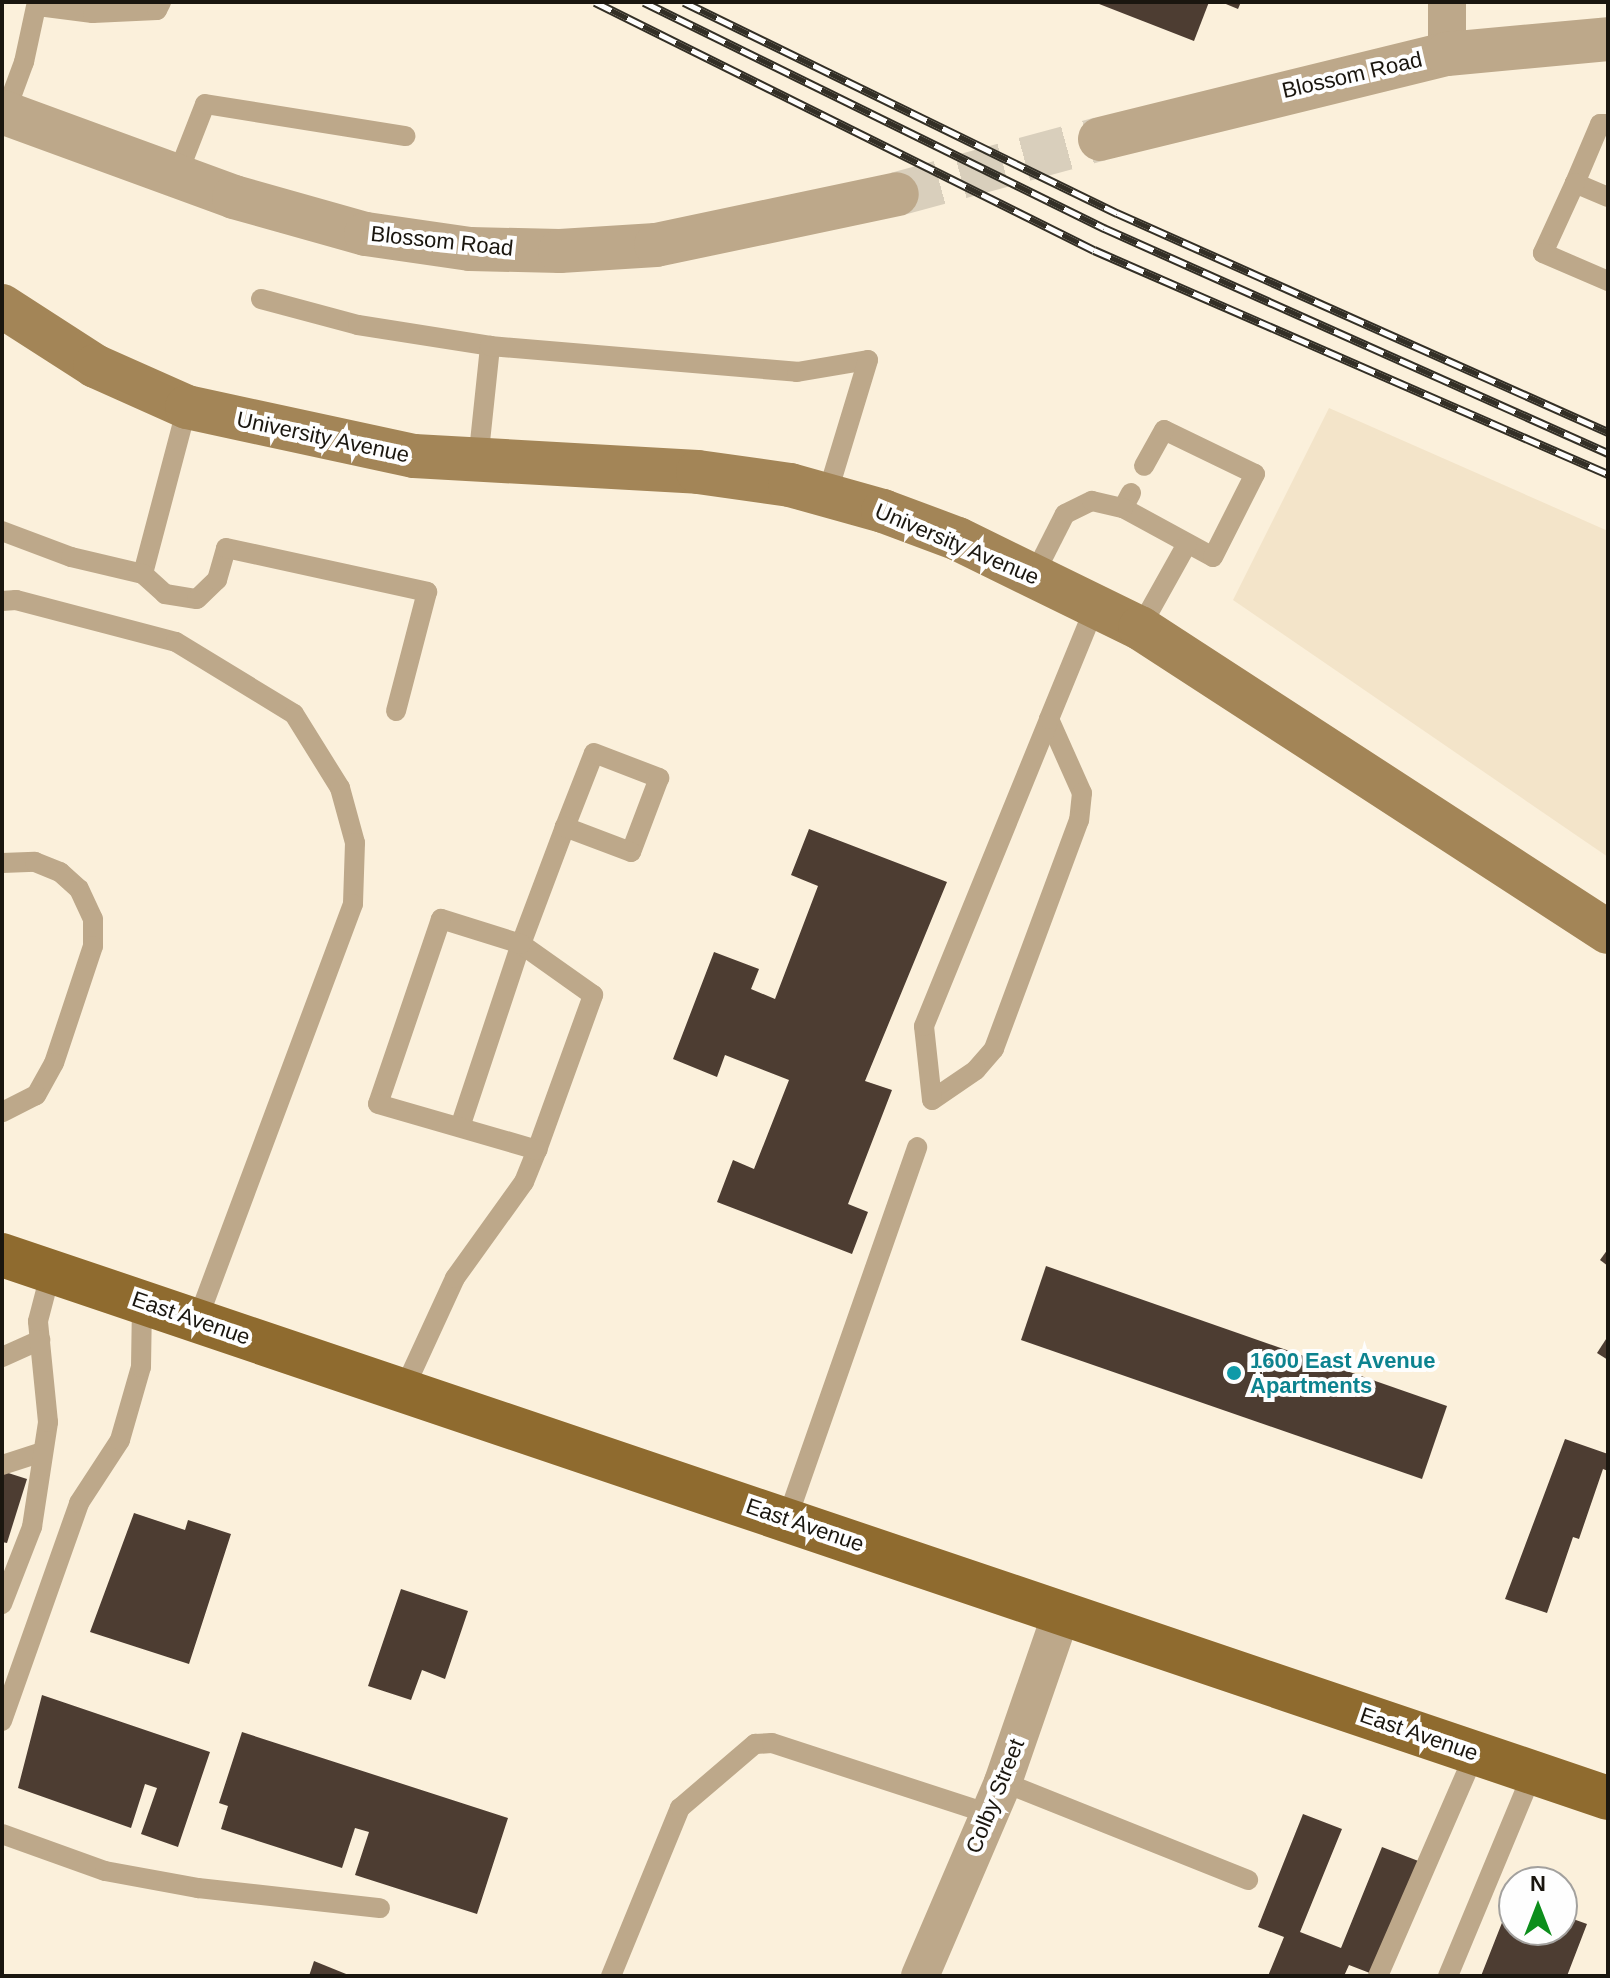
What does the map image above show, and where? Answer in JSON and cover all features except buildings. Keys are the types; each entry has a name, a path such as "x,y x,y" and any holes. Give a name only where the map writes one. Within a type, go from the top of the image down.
{"main road":[{"name":"University Avenue","path":"2,306 95,366 187,407 339,444 478,461 698,472 827,495 958,539 1140,628 1608,932"},
{"name":"East Avenue","path":"2,1255 1608,1798"}],"street":[{"path":"1447,2 1447,54"},
{"name":"Blossom Road","path":"1100,139 1447,54 1608,39"},
{"name":"Blossom Road","path":"3,119 45,127 177,176 366,234 470,249 560,251 671,242 897,194"},
{"name":"Colby Street","path":"920,1976 996,1798 1062,1612"}],"lane":[{"path":"3,119 37,4 93,13 157,10 161,2"},
{"path":"177,176 205,104 405,136"},
{"path":"1608,124 1600,124 1543,253 1608,281"},
{"path":"1575,183 1608,197"},
{"path":"261,299 358,325 490,346 797,372 868,360 827,495"},
{"path":"478,461 490,346"},
{"path":"143,574 187,407"},
{"path":"1034,575 1065,514 1092,501 1127,501 1187,544 1213,557 1255,474 1164,430 1144,466"},
{"path":"2,531 71,557 143,574 165,594 197,599 217,580 226,548 427,592 396,711"},
{"path":"1140,628 1187,544"},
{"path":"2,601 16,600 176,642 294,714 340,788 355,843 353,904 198,1319"},
{"path":"1049,719 1082,793 1079,820 994,1049 976,1070 932,1100 924,1026 1049,719 1095,607"},
{"path":"460,1127 521,944 565,827 594,753 659,778 631,852 565,827"},
{"path":"2,863 35,862 60,872 79,889 93,919 93,946 54,1063 36,1095 2,1112"},
{"path":"404,1389 455,1278 524,1182 537,1150 593,995 521,944 441,919 378,1104 537,1150"},
{"path":"787,1519 917,1147"},
{"path":"2,1604 32,1527 40,1453 48,1422 38,1321 51,1271"},
{"path":"2,1721 79,1503 120,1440 141,1367 142,1301"},
{"path":"2,1357 40,1340"},
{"path":"2,1465 40,1453"},
{"path":"611,1976 680,1808 755,1744 772,1743 996,1798 1248,1880"},
{"path":"1378,1976 1475,1753"},
{"path":"1448,1976 1533,1772"},
{"path":"2,1834 105,1871 198,1888 380,1908"}],"shaded area":[{"path":"1329,408 1608,531 1608,857 1233,600"}],"tunnel":[{"path":"897,194 1100,139"}],"railway":[{"path":"595,2 1094,250 1608,474"},
{"path":"644,2 1104,228 1608,453"},
{"path":"684,2 1117,213 1608,432"}],"place":[{"name":"1600 East Avenue Apartments","path":"1234,1373"}]}
